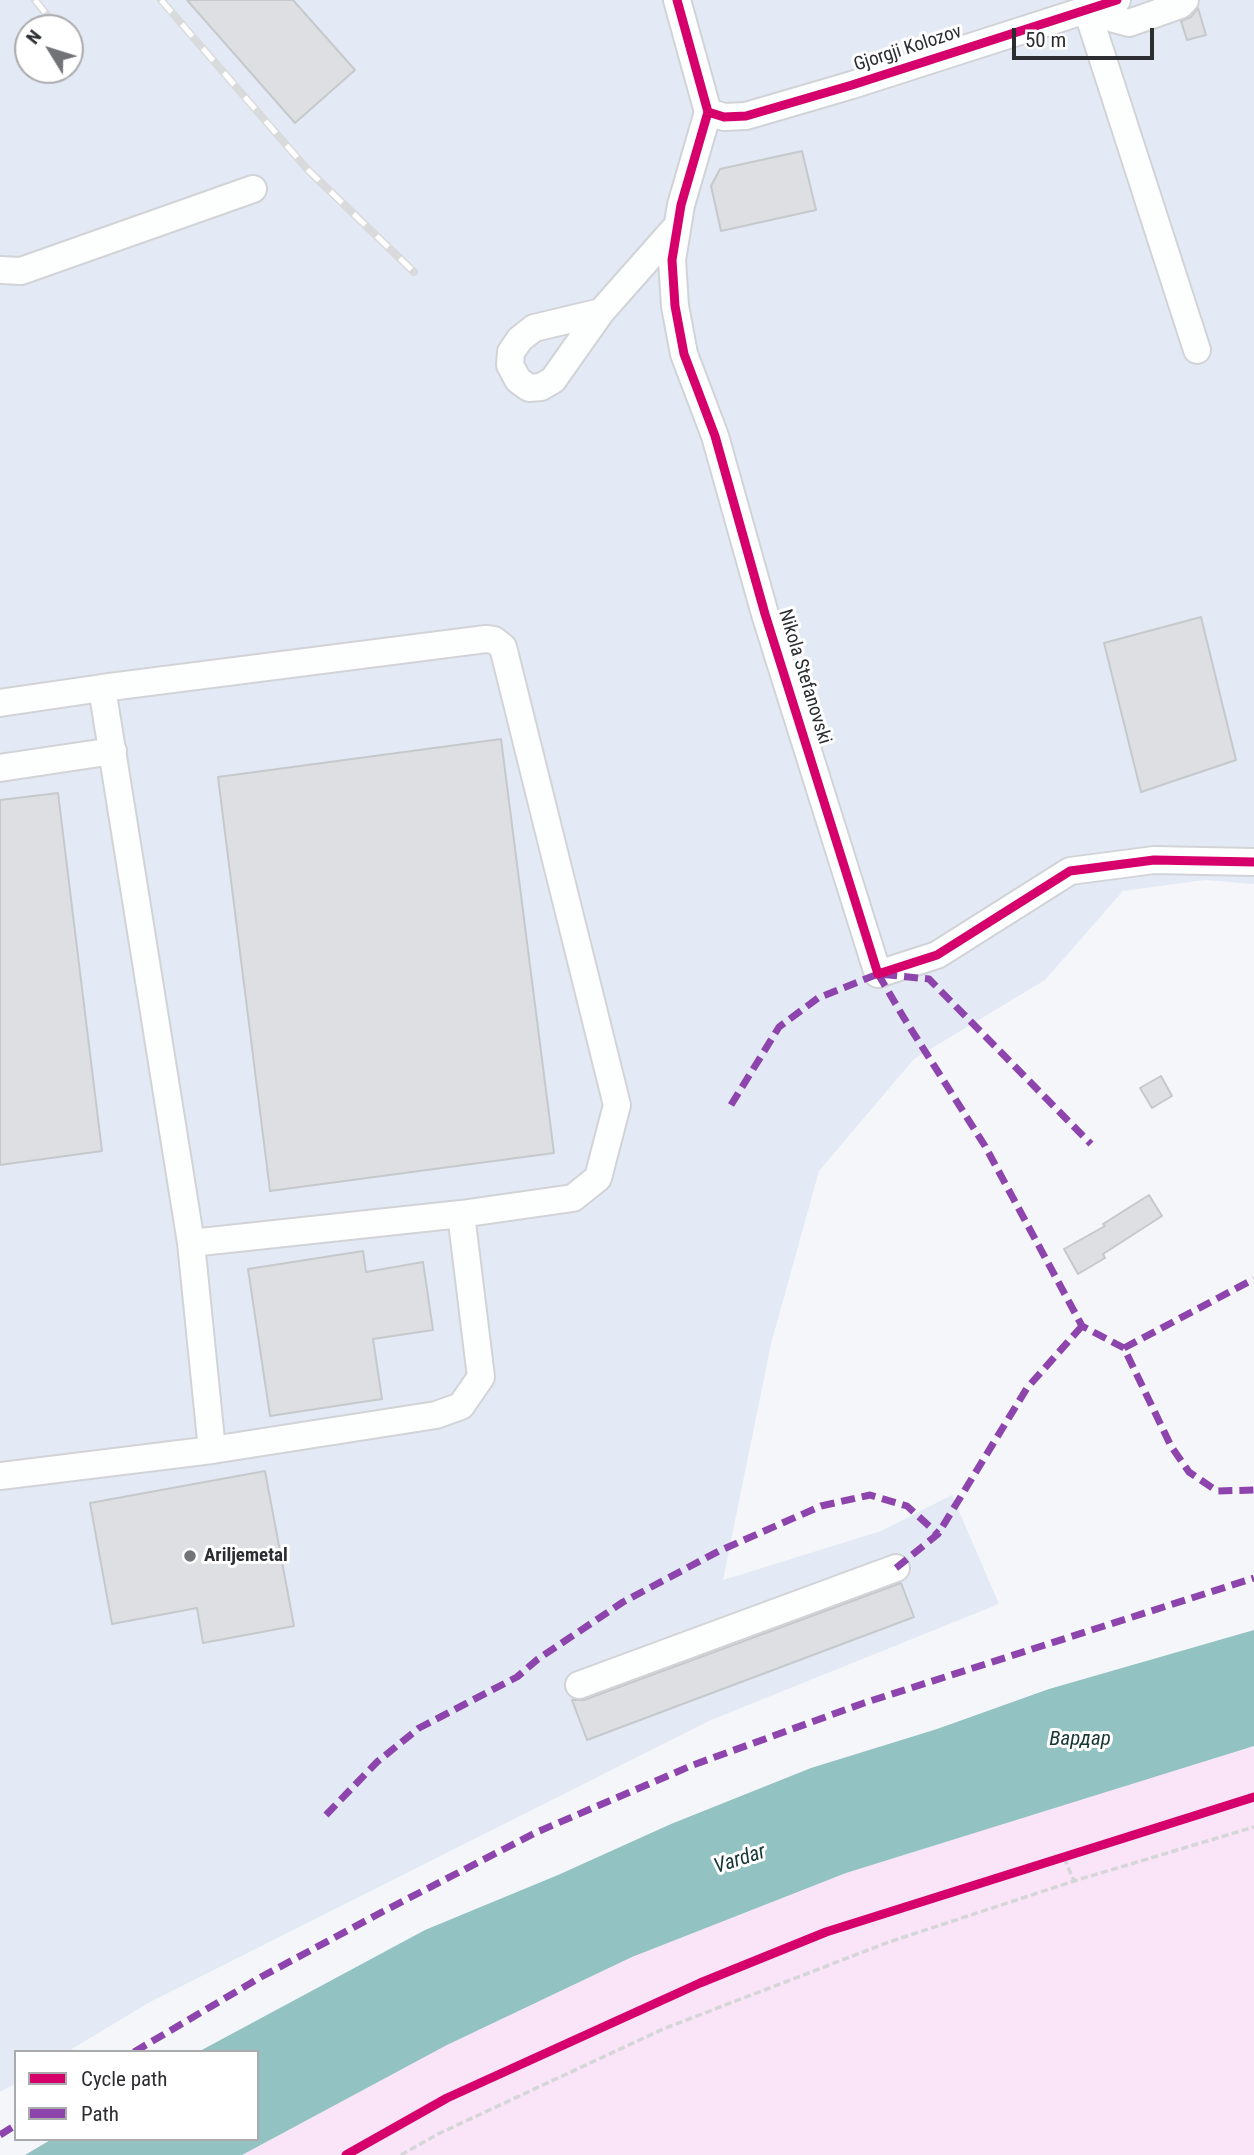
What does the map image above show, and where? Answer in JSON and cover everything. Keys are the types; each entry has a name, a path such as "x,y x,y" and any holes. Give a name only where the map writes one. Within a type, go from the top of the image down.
{"street":[{"path":"677,0 708,111"},
{"path":"1088,6 1129,23 1180,5 1185,0"},
{"path":"1088,6 1197,351"},
{"name":"Gjorgji Kolozov","path":"708,111 724,117 746,116 852,85 1088,6"},
{"name":"Nikola Stefanovski","path":"708,111 681,205 672,260 675,306 684,354 715,436 765,614 878,974 937,955 1070,871 1154,860 1254,862"},
{"path":"0,270 21,271 253,189"},
{"path":"601,312 677,226"},
{"path":"0,704 102,688 486,639 495,640 503,647 617,1105 598,1178 573,1198 461,1214 191,1243"},
{"path":"102,688 191,1243 212,1450"},
{"path":"0,768 113,751"},
{"path":"0,1476 212,1450 436,1415 461,1406 481,1377 461,1214"},
{"path":"579,1685 896,1569"}],"path":[{"path":"401,2155 438,2134 663,2029 889,1942 1074,1881 1254,1827"},
{"path":"1051,1862 1076,1854"},
{"path":"1064,1858 1074,1881"}],"shaded area":[{"path":"0,0 1254,0 1254,884 1205,880 1123,891 1045,980 914,1059 819,1171 771,1344 723,1580 881,1531 952,1495 999,1604 711,1720 150,2002 70,2050 14,2050 14,2084 0,2092"},
{"path":"1254,1746 1254,2155 242,2155 447,2045 632,1957 846,1873"}],"water":[{"name":"Вардар","path":"1254,1630 1254,1746 846,1873 632,1957 447,2045 242,2155 25,2155 49,2141 259,2141 259,2050 202,2050 425,1930 558,1875 671,1824 811,1768 937,1729 1049,1689"}],"building":[{"path":"187,0 293,0 355,70 295,123"},
{"path":"1198,8 1206,35 1187,40 1181,21 1191,17"},
{"path":"802,151 816,210 721,231 711,186 720,169"},
{"path":"1201,617 1236,760 1141,792 1104,643"},
{"path":"501,739 554,1153 270,1191 218,777"},
{"path":"58,793 102,1151 0,1165 0,800"},
{"path":"1161,1076 1172,1096 1152,1108 1140,1088"},
{"path":"1149,1195 1162,1216 1103,1254 1105,1258 1078,1274 1064,1249 1105,1226 1103,1224"},
{"path":"363,1251 366,1272 423,1262 433,1330 373,1339 382,1399 270,1416 248,1269"},
{"name":"Ariljemetal","path":"265,1471 294,1626 203,1643 197,1608 112,1624 90,1503"},
{"path":"901,1583 914,1617 587,1740 572,1700 584,1700"}],"railway":[{"path":"35,0 46,14"},
{"path":"161,0 307,169 414,272"}],"marked path":[{"path":"878,974 985,1146 1082,1326 1124,1348 1171,1446 1189,1472 1217,1491 1254,1490"},
{"path":"731,1105 779,1027 818,998 878,974 929,979 1091,1144"},
{"path":"1124,1348 1254,1279"},
{"path":"896,1568 938,1534 1027,1388 1082,1326"},
{"path":"326,1815 377,1762 419,1728 517,1677 538,1659 623,1602 719,1551 821,1506 870,1495 907,1506 938,1534"},
{"path":"137,2050 261,1977 537,1832 693,1765 864,1703 1254,1578"},
{"path":"0,2135 14,2126"}],"cycle path":[{"path":"677,0 708,112 681,205 672,260 675,306 684,354 715,436 765,614 878,974 937,955 1070,871 1154,860 1254,862"},
{"path":"708,112 724,117 746,116 1117,0"},
{"path":"346,2155 447,2098 700,1983 826,1932 1254,1797"}],"place":[{"name":"Ariljemetal","path":"190,1556"}],"water label":[{"name":"Vardar","path":"740,1860"}]}
